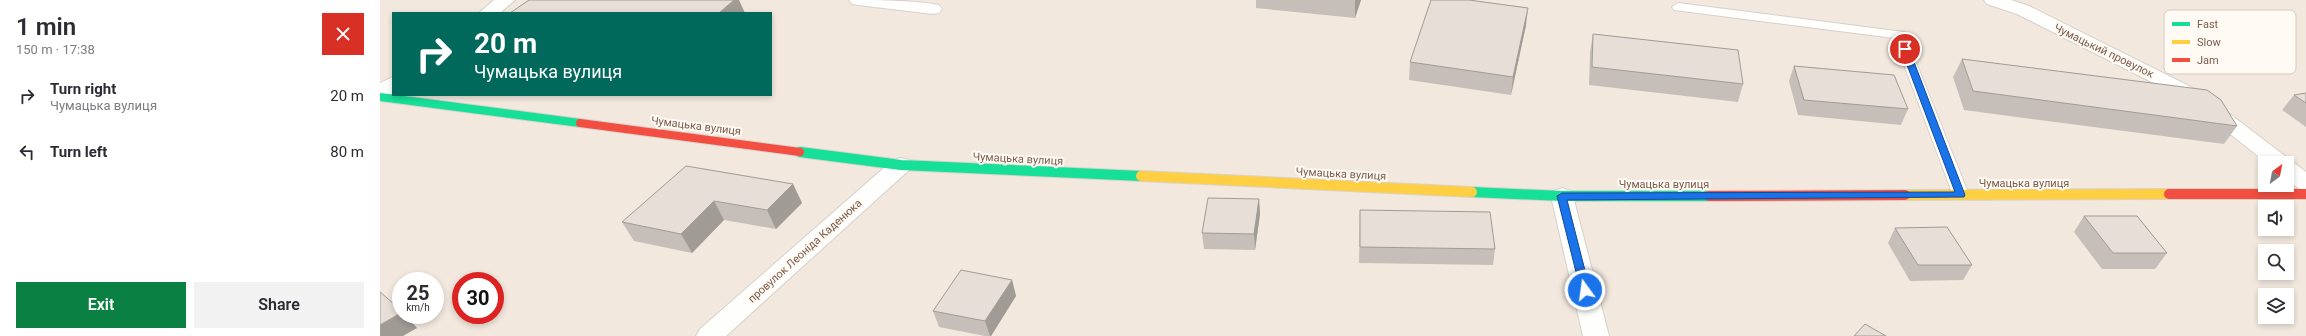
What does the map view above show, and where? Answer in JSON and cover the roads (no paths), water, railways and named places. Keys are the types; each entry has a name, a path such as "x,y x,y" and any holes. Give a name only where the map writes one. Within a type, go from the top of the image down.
{"street":[{"path":"489,12 506,0"},
{"path":"858,0 933,9"},
{"name":"Чумацький провулок","path":"1993,0 2022,5 2194,96 2272,156"},
{"path":"380,93 392,84"},
{"name":"Чумацька вулиця","path":"380,97 901,165 1562,196 2306,194"},
{"name":"провулок Леоніда Каденюка","path":"709,336 901,165"},
{"path":"2294,174 2306,183"},
{"path":"1562,196 1596,336"}],"lane":[{"path":"1678,6 1899,35 1961,195"}]}
